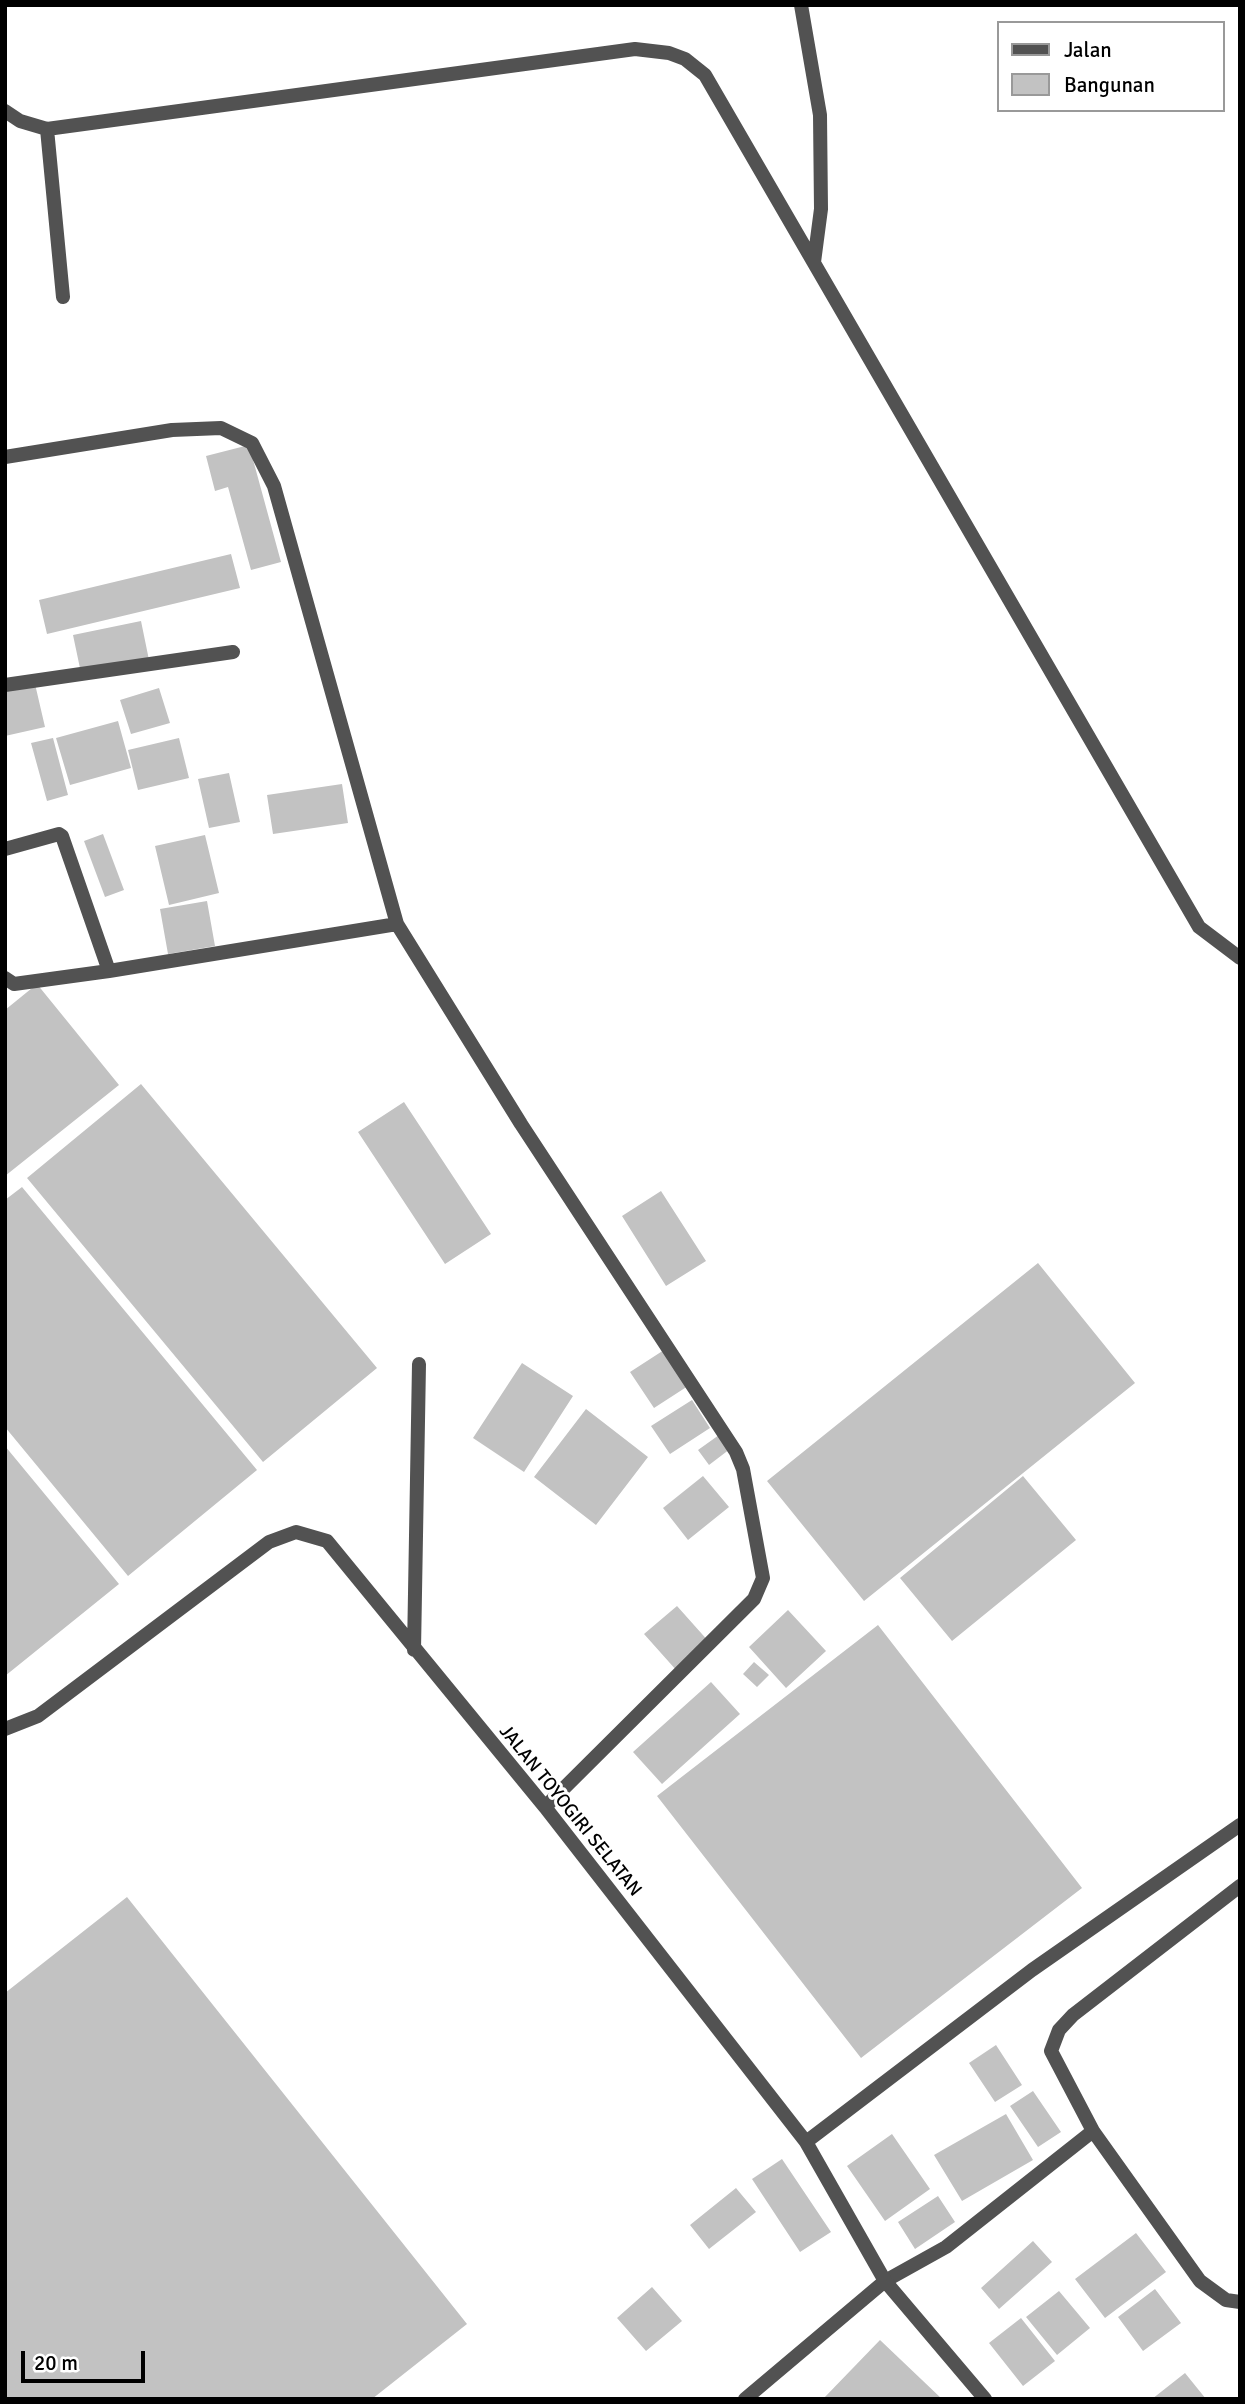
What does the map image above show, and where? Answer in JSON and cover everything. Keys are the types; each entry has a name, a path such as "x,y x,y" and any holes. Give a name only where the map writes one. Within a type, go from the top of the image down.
{"street":[{"path":"801,5 820,114 821,209 814,262"},
{"path":"5,111 20,121 47,129 635,49 685,58 705,75 1199,928 1240,958"},
{"path":"47,129 63,298"},
{"path":"5,457 172,430 221,428 253,443 274,486 397,924 521,1125 736,1452 743,1469 763,1578 754,1599 545,1807"},
{"path":"5,685 233,652"},
{"path":"5,849 59,834 62,836 109,971"},
{"path":"5,978 14,984 109,971 397,924"},
{"path":"414,1650 419,1364"},
{"name":"JALAN TOYOGIRI SELATAN","path":"5,1728 38,1716 269,1542 296,1532 327,1541 545,1807 806,2142 885,2281 985,2399"},
{"path":"806,2142 1032,1970 1240,1825"},
{"path":"1240,1886 1073,2015 1059,2030 1051,2051 1093,2131 1200,2281 1226,2300 1240,2302"},
{"path":"745,2399 885,2281 946,2247 1093,2131"}],"building":[{"path":"249,445 281,562 251,570 228,487 215,491 206,456"},
{"path":"231,554 240,588 47,634 39,600"},
{"path":"141,621 149,660 81,673 73,635"},
{"path":"35,684 45,727 5,736 5,691"},
{"path":"159,688 170,723 131,734 120,700"},
{"path":"118,721 131,768 70,785 56,738"},
{"path":"53,738 68,795 47,801 31,743"},
{"path":"179,738 189,778 138,790 128,750"},
{"path":"229,773 240,822 209,828 198,779"},
{"path":"342,784 348,823 273,834 267,795"},
{"path":"103,834 124,890 105,897 84,841"},
{"path":"205,835 219,893 169,905 155,846"},
{"path":"207,901 215,946 168,954 160,909"},
{"path":"37,984 119,1085 5,1176 5,1010"},
{"path":"141,1084 377,1368 263,1462 27,1178"},
{"path":"404,1102 491,1234 445,1264 358,1132"},
{"path":"22,1187 257,1470 128,1576 5,1427 5,1200"},
{"path":"661,1191 706,1261 666,1286 622,1216"},
{"path":"1038,1263 1135,1383 864,1601 767,1481"},
{"path":"664,1350 688,1386 654,1408 630,1372"},
{"path":"522,1363 573,1396 524,1472 473,1438"},
{"path":"692,1400 710,1428 670,1454 651,1426"},
{"path":"586,1409 648,1457 596,1525 534,1477"},
{"path":"719,1435 730,1449 709,1465 698,1450"},
{"path":"5,1446 119,1584 5,1676"},
{"path":"703,1476 729,1507 688,1540 663,1508"},
{"path":"1023,1476 1076,1540 952,1641 900,1578"},
{"path":"677,1606 710,1643 677,1671 644,1634"},
{"path":"788,1610 826,1651 786,1688 749,1647"},
{"path":"878,1625 1082,1888 861,2058 657,1796"},
{"path":"754,1662 769,1675 757,1687 743,1674"},
{"path":"711,1682 740,1714 662,1784 633,1752"},
{"path":"127,1897 467,2324 372,2399 5,2399 5,1993"},
{"path":"996,2045 1022,2085 995,2102 969,2063"},
{"path":"1033,2091 1061,2132 1038,2147 1010,2106"},
{"path":"1006,2114 1033,2160 962,2201 934,2155"},
{"path":"892,2134 930,2189 885,2221 847,2166"},
{"path":"782,2159 831,2232 800,2252 752,2179"},
{"path":"736,2188 756,2212 709,2249 690,2225"},
{"path":"938,2196 955,2222 915,2249 898,2222"},
{"path":"1136,2233 1166,2272 1105,2318 1075,2279"},
{"path":"1033,2241 1052,2262 999,2309 981,2288"},
{"path":"652,2287 682,2321 646,2351 617,2318"},
{"path":"1155,2289 1181,2323 1143,2351 1118,2317"},
{"path":"1059,2291 1090,2328 1057,2355 1026,2317"},
{"path":"1021,2318 1055,2361 1023,2386 989,2343"},
{"path":"880,2340 942,2399 823,2399"},
{"path":"1185,2373 1206,2399 1152,2399"}]}
